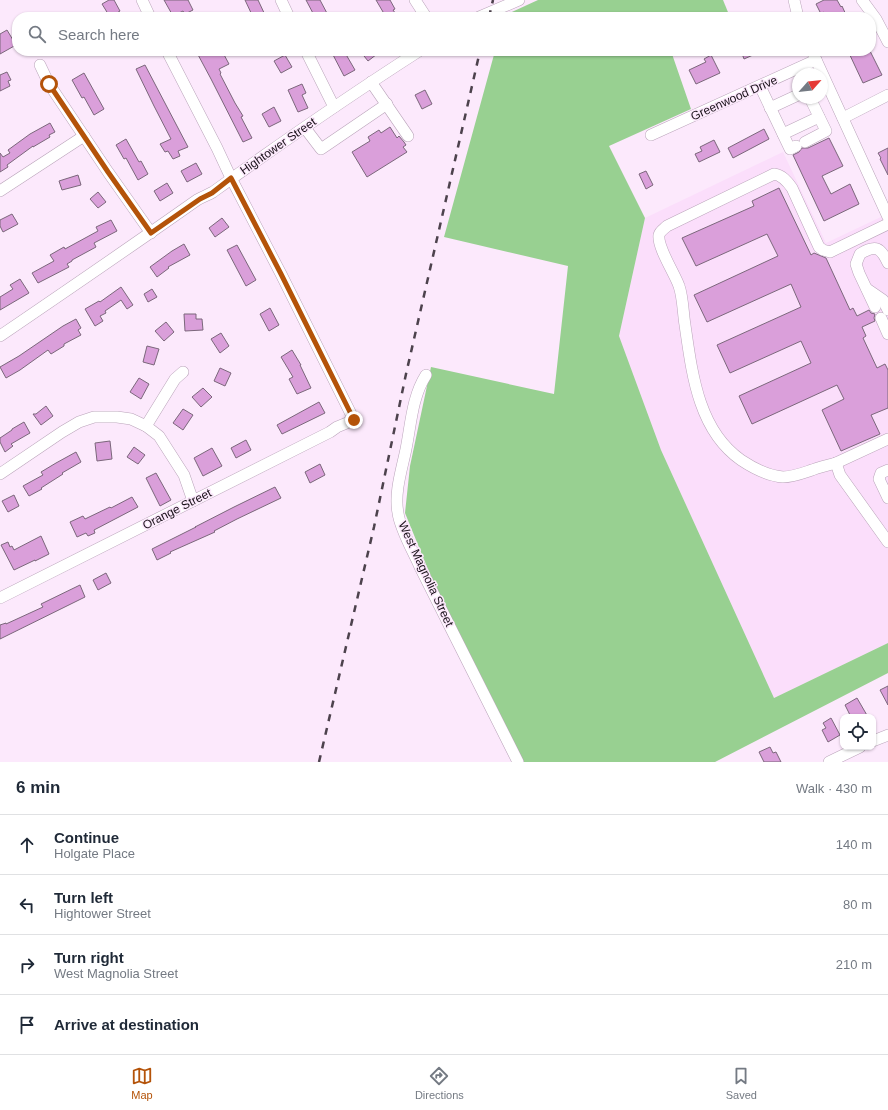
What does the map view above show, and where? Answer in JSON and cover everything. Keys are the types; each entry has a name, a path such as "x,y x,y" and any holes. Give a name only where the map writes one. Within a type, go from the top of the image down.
{"street":[{"path":"142,0 148,12"},
{"path":"280,0 286,12"},
{"path":"415,0 423,12"},
{"path":"491,12 519,0"},
{"path":"794,0 797,12"},
{"path":"862,0 871,12"},
{"path":"876,19 888,42"},
{"path":"170,56 231,178"},
{"path":"308,56 334,107"},
{"name":"Hightower Street","path":"0,336 200,199 212,193 231,178 334,107 411,56"},
{"name":"Greenwood Drive","path":"801,68 813,56"},
{"path":"814,56 888,217"},
{"path":"40,65 49,84 151,233"},
{"name":"Greenwood Drive","path":"651,135 760,86 792,74"},
{"path":"371,82 408,136"},
{"path":"760,86 790,149 826,131 813,104"},
{"path":"843,118 888,95"},
{"path":"770,108 792,98"},
{"path":"305,128 321,149 387,104"},
{"path":"783,134 819,116"},
{"path":"0,192 84,136"},
{"path":"888,224 830,252 823,250 819,247 792,188 786,180 774,174 667,226 659,235 662,251 680,288 692,374 703,410 718,437 732,453 761,472 783,477 796,475 836,463 888,439"},
{"name":"Orange Street","path":"0,598 354,420 231,178"},
{"path":"862,237 867,249"},
{"path":"875,307 856,264 860,254 867,249 874,248 883,253 888,264"},
{"path":"866,289 883,300 888,334"},
{"path":"146,426 175,379 183,372"},
{"name":"West Magnolia Street","path":"426,375 418,390 411,418 397,495 398,514 420,567 518,762"},
{"path":"0,474 14,466 56,435 79,422 94,417 117,417 131,419 146,426 159,436 184,475 193,501"},
{"path":"836,463 840,475 888,542"},
{"path":"888,470 881,473 879,479 888,498"},
{"path":"876,740 888,734"},
{"path":"829,762 854,750"}],"shaded area":[{"path":"783,152 826,243 883,216 888,225 888,643 774,698 661,450 619,336 645,218"}],"green space":[{"path":"538,0 723,0 728,12 512,12"},
{"path":"494,56 673,56 691,109 609,146 645,218 619,336 661,450 774,698 888,643 888,673 715,762 524,762 434,584 405,513 410,466 431,367 554,394 568,266 444,237"}],"building":[{"path":"109,0 114,0 120,11 107,12 102,4"},
{"path":"164,0 188,0 193,10 189,12 171,12"},
{"path":"245,0 258,0 264,12 251,12"},
{"path":"306,0 320,0 326,12 312,12"},
{"path":"376,0 390,0 395,9 393,10 394,12 383,12"},
{"path":"824,0 837,0 845,12 820,12 816,4"},
{"path":"7,30 12,38 12,47 0,54 0,34"},
{"path":"199,56 225,56 229,64 219,69 220,74 243,116 241,117 252,138 243,142"},
{"path":"286,56 292,67 281,73 274,61"},
{"path":"334,56 347,56 355,70 344,76"},
{"path":"364,56 374,56 368,61"},
{"path":"712,56 720,73 696,84 689,70 706,62 704,59"},
{"path":"743,56 751,56 744,59"},
{"path":"850,56 872,56 882,75 863,83"},
{"path":"145,65 188,147 178,151 180,156 173,159 168,151 165,152 160,144 171,139 136,69"},
{"path":"7,72 11,80 8,81 10,86 0,91 0,75"},
{"path":"84,73 104,109 94,115 72,80"},
{"path":"302,84 306,93 302,95 308,108 298,112 288,90"},
{"path":"425,90 432,104 422,109 415,95"},
{"path":"274,107 281,121 269,127 262,114"},
{"path":"50,123 55,132 49,135 50,137 33,146 0,172 0,153 3,157 10,153 8,150 30,134"},
{"path":"390,127 397,138 399,136 404,142 406,145 403,147 407,152 367,177 352,152 370,141 368,137 379,130 381,133"},
{"path":"764,129 769,139 733,158 728,148"},
{"path":"829,138 843,166 822,176 831,194 850,184 859,204 824,221 793,155 799,152 802,148 808,148"},
{"path":"126,139 139,162 141,161 148,174 138,180 126,158 124,159 116,145"},
{"path":"714,140 720,152 699,162 695,154 702,151 700,147"},
{"path":"888,148 888,175 878,153"},
{"path":"196,163 202,174 187,182 181,171"},
{"path":"646,171 653,185 646,189 639,174"},
{"path":"78,175 81,185 62,190 59,181"},
{"path":"167,183 173,193 160,201 154,191"},
{"path":"779,188 811,255 814,253 826,258 850,310 853,308 857,316 869,310 871,313 875,314 875,321 862,327 866,336 863,338 877,368 885,364 888,370 888,408 871,415 880,434 841,451 822,410 844,399 837,385 752,424 739,396 811,363 801,341 730,373 717,345 801,307 791,284 707,322 694,295 778,256 767,234 696,266 682,238 754,206 752,201"},
{"path":"98,192 106,202 98,208 90,199"},
{"path":"12,214 18,224 3,232 0,226 0,220"},
{"path":"222,218 229,227 215,237 209,228"},
{"path":"111,220 117,231 94,243 96,247 72,260 67,264 69,267 38,283 32,273 54,261 50,255 64,247 65,249 98,231 96,227"},
{"path":"184,244 190,255 168,267 169,268 157,277 150,267"},
{"path":"237,245 256,280 246,286 227,250"},
{"path":"20,279 29,293 0,310 0,297 13,289 10,285"},
{"path":"121,287 133,305 127,309 121,300 105,311 106,313 100,316 103,321 95,326 85,309 99,301 100,302"},
{"path":"152,289 157,297 148,302 144,294"},
{"path":"270,308 279,325 269,331 260,314"},
{"path":"184,314 196,314 196,319 202,319 203,330 185,331"},
{"path":"76,319 81,328 78,330 81,335 64,344 64,346 51,354 48,350 6,378 0,367"},
{"path":"166,322 174,332 164,341 155,331"},
{"path":"221,333 229,346 220,353 211,339"},
{"path":"147,346 159,349 154,365 143,362"},
{"path":"292,350 301,365 311,388 297,394 289,379 293,377 281,357"},
{"path":"220,368 231,373 225,386 214,381"},
{"path":"139,378 149,384 141,399 130,392"},
{"path":"203,388 212,397 201,407 192,397"},
{"path":"319,402 325,413 282,434 277,425"},
{"path":"46,406 53,416 41,425 33,414 36,414"},
{"path":"183,409 193,415 183,430 173,423"},
{"path":"24,422 30,433 11,444 13,446 5,452 0,442 0,438"},
{"path":"246,440 251,450 236,458 231,448"},
{"path":"110,441 112,459 97,461 95,443"},
{"path":"134,447 145,455 138,464 127,457"},
{"path":"212,448 222,466 203,476 194,458"},
{"path":"76,452 81,462 62,473 63,474 41,488 42,489 29,496 23,486 43,475 41,472"},
{"path":"320,464 325,475 310,483 305,472"},
{"path":"156,473 171,500 160,506 146,478"},
{"path":"275,487 281,498 237,519 214,531 215,532 170,552 171,553 157,560 152,549"},
{"path":"14,495 19,506 8,512 2,501"},
{"path":"132,497 138,507 94,530 95,533 88,536 86,533 77,537 70,522 83,516 85,519"},
{"path":"41,536 49,554 14,570 1,545 8,542 10,547 12,546 14,550"},
{"path":"106,573 111,583 98,590 93,580"},
{"path":"80,585 85,597 0,639 0,625 6,624 43,607 41,604"},
{"path":"888,686 888,705 880,690"},
{"path":"857,698 866,714 850,714 845,705"},
{"path":"831,718 840,735 828,742 822,730 826,728 823,723"},
{"path":"770,747 773,753 776,752 781,762 764,762 759,752"}],"railway":[{"path":"490,12 493,0"},
{"path":"319,762 374,527 406,374 479,56"}],"route":[{"path":"49,84 151,233 200,199 212,193 231,178 354,420"}]}
